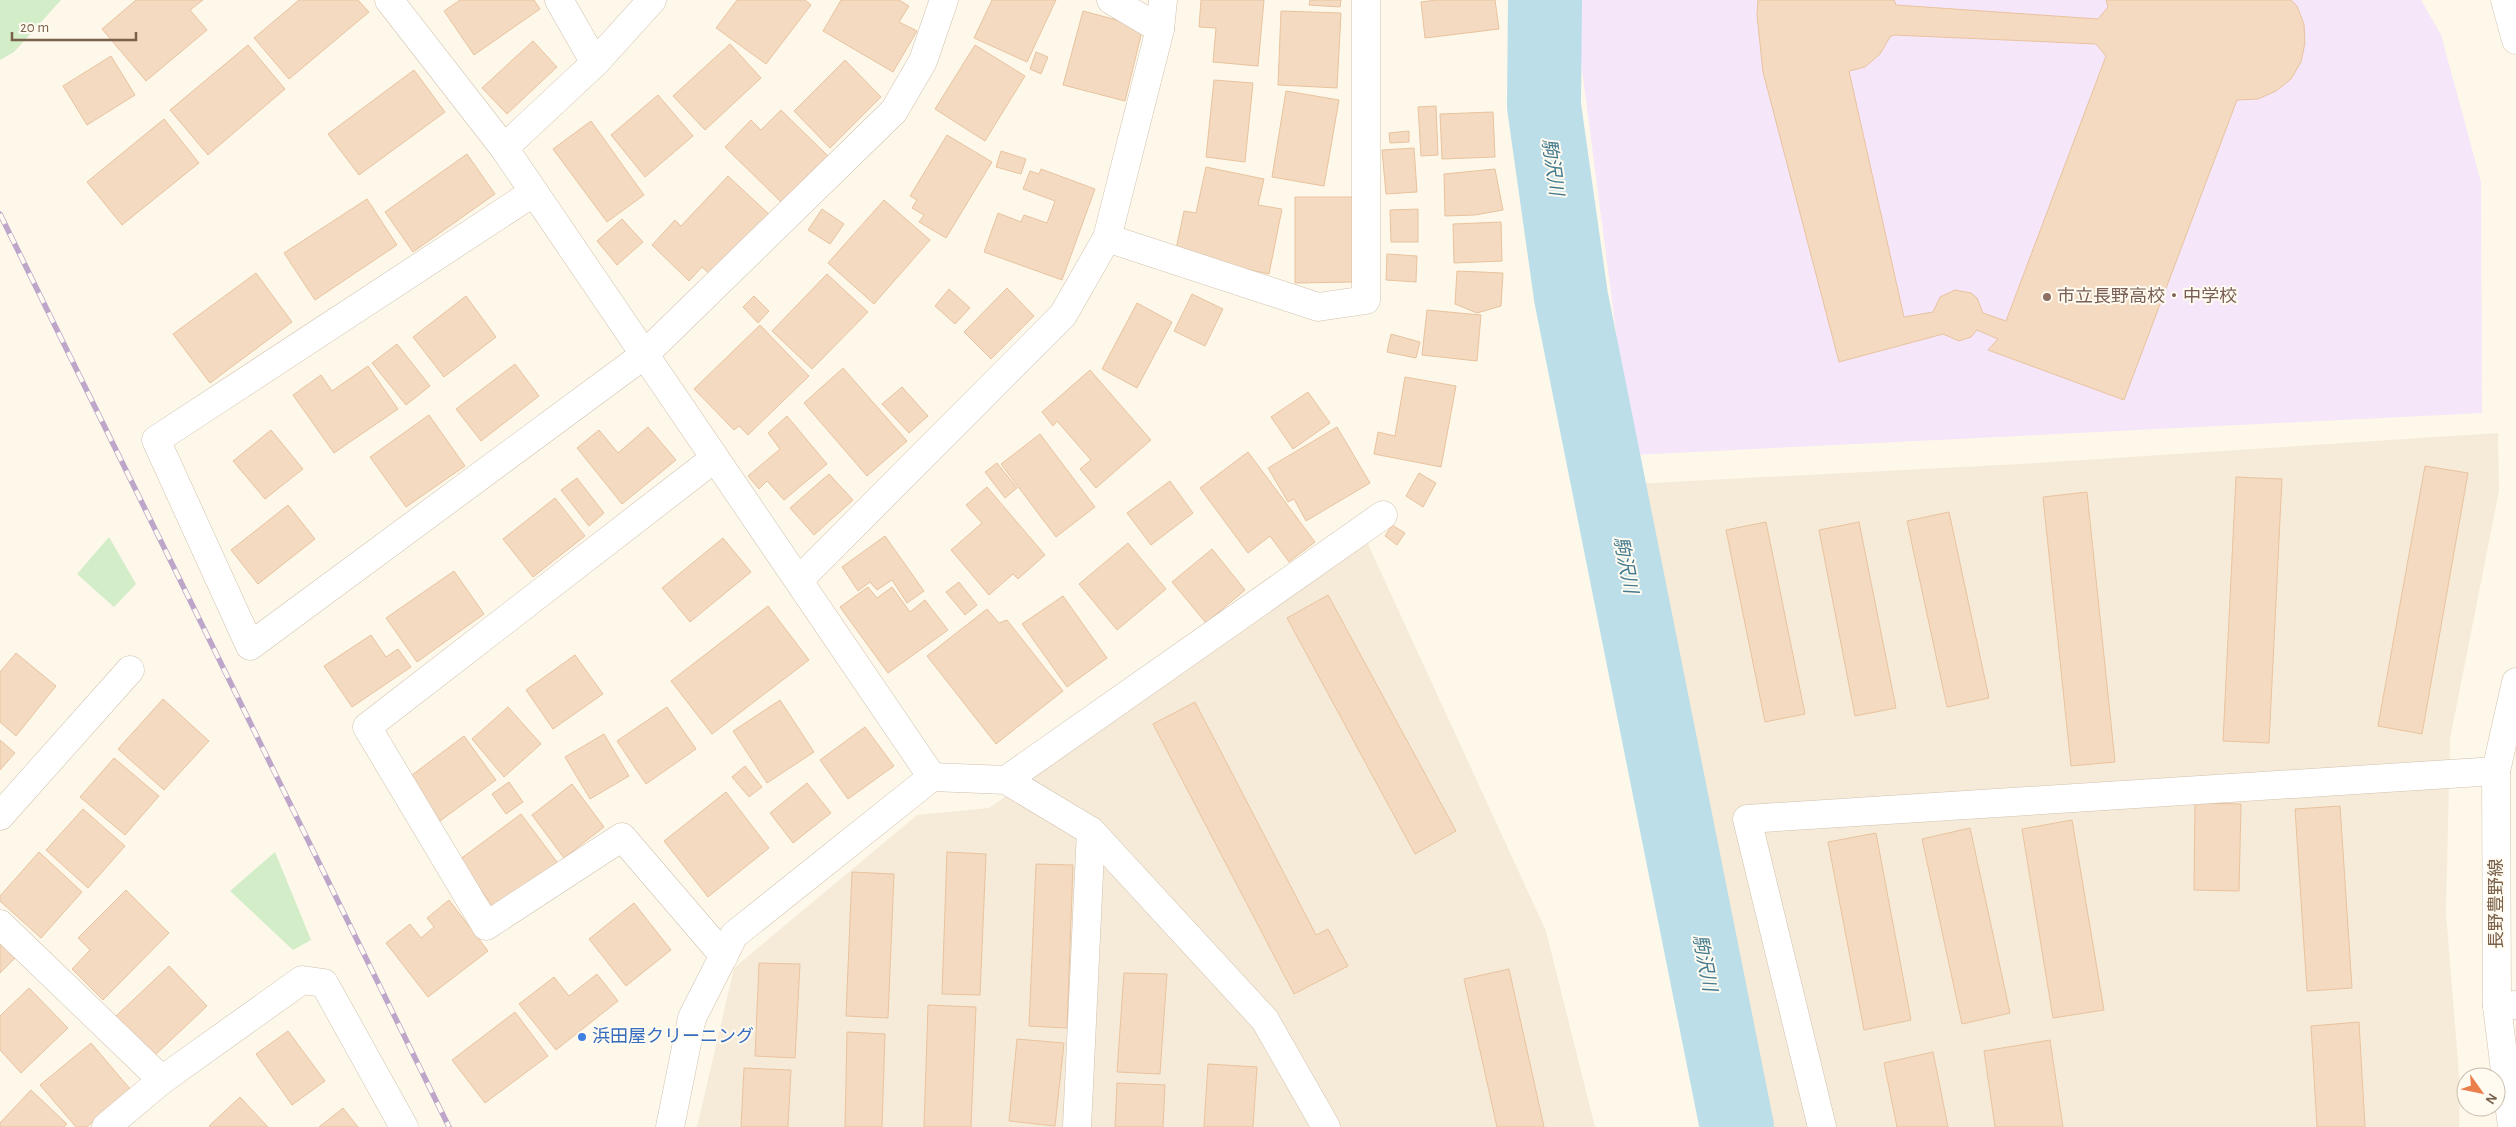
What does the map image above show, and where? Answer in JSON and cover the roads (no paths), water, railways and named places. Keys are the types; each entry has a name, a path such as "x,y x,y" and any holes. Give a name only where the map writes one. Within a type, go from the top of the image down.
{"street":[{"path":"389,0 504,148 644,355 800,580 932,777"},
{"path":"558,0 595,64"},
{"path":"504,148 595,64 652,0"},
{"path":"534,192 156,440 250,646 644,355 894,111 923,61 944,0"},
{"path":"1110,0 1160,29"},
{"path":"800,580 1063,315 1107,238 1160,29 1163,0"},
{"path":"1107,238 1318,307 1366,300 1366,0"},
{"path":"2505,0 2516,40"},
{"path":"715,458 367,727 486,926 622,837 724,956"},
{"path":"1006,780 1383,515"},
{"path":"0,816 130,670"},
{"name":"長野豊野線","path":"2512,1127 2496,771 2516,682"},
{"path":"1822,1127 1747,819 2496,771"},
{"path":"670,1127 692,1018 734,934 932,777 1006,780 1091,832 1265,1020 1326,1127"},
{"path":"1077,1127 1091,832"},
{"path":"0,924 162,1080"},
{"path":"106,1127 162,1080 302,980 324,983 404,1127"}],"waterway":[{"name":"駒沢川","path":"1545,0 1544,106 1571,297 1737,1127"}],"railway":[{"path":"0,214 449,1127"}],"place":[{"name":"市立長野高校・中学校","path":"2047,297"},
{"name":"浜田屋クリーニング","path":"582,1037"}]}
